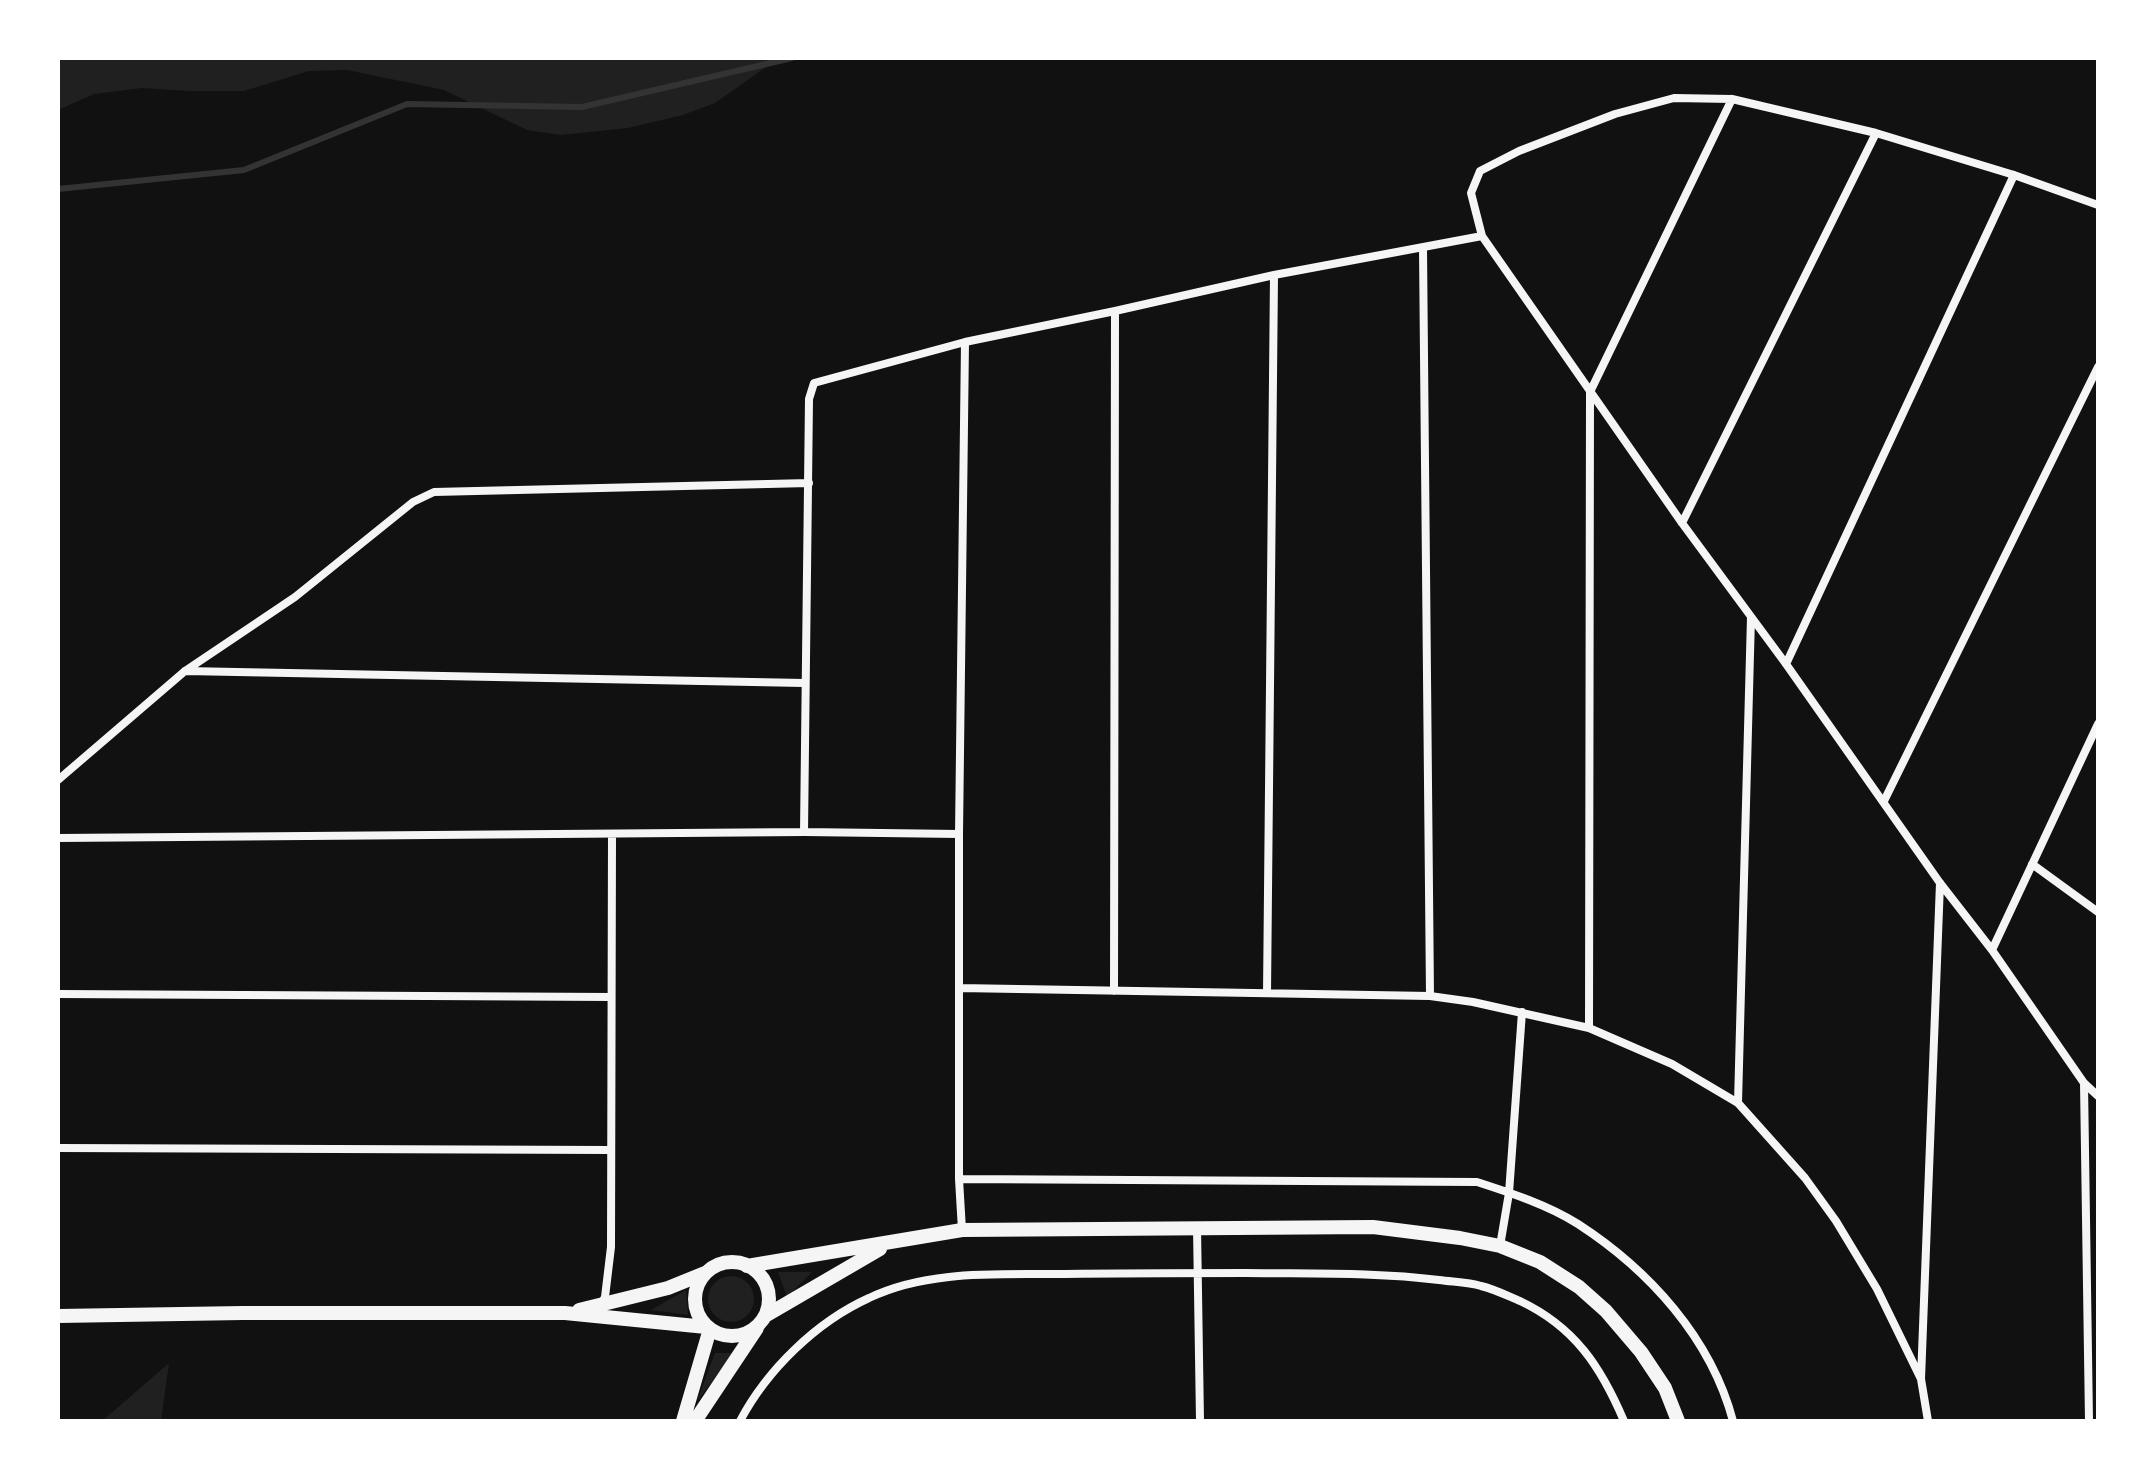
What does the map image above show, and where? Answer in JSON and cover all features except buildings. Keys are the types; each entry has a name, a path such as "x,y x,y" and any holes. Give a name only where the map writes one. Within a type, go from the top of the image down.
{"main road":[{"path":"58,1316 565,1313 597,1310 668,1288 725,1262 747,1266 962,1230 1373,1227 1500,1246 1540,1262 1579,1287 1606,1311 1641,1352 1665,1388 1678,1421"},
{"path":"597,1310 708,1328 731,1337 746,1334 762,1320 887,1244"},
{"path":"695,1421 768,1307 762,1278 747,1266"},
{"path":"706,1273 699,1281 694,1300 700,1319 708,1328"},
{"path":"683,1421 708,1328"}],"street":[{"path":"2098,205 2014,175 1876,133 1732,99 1674,98 1615,114 1519,151 1480,171 1471,193 1482,236 1590,392 1940,883 1992,950 2084,1083 2098,1096"},
{"path":"1589,1028 1590,392 1732,99"},
{"path":"1682,523 1876,133"},
{"path":"1786,664 2014,175"},
{"path":"804,832 809,399 814,383 965,342 1274,275 1482,236"},
{"path":"1423,249 1430,996"},
{"path":"1267,993 1274,275"},
{"path":"1114,991 1115,311"},
{"path":"962,1230 959,1179 959,834 965,342"},
{"path":"1884,801 2097,372"},
{"path":"58,780 185,671 295,597 413,502 434,492 809,483"},
{"path":"1738,1103 1751,617"},
{"path":"185,671 804,683"},
{"path":"1992,950 2098,726"},
{"path":"58,838 804,832 959,834"},
{"path":"597,1310 607,1288 611,1247 612,835"},
{"path":"2032,864 2098,912"},
{"path":"1928,1421 1921,1379 1940,883"},
{"path":"959,988 1430,996 1522,1012 1589,1028 1672,1064 1738,1103 1805,1178 1836,1221 1877,1289 1921,1379"},
{"path":"58,994 611,997"},
{"path":"1500,1246 1509,1193 1522,1012"},
{"path":"2084,1083 2089,1421"},
{"path":"58,1148 610,1150"},
{"path":"959,1179 1477,1182 1577,1223 1638,1270 1694,1332 1716,1371 1733,1421"},
{"path":"1197,1227 1200,1421"},
{"path":"740,1421 752,1398 780,1364 823,1326 868,1298 896,1288 927,1280 973,1275 1196,1273 1395,1275 1482,1286 1522,1302 1554,1321 1586,1350 1610,1389 1624,1421"}],"shaded area":[{"path":"58,58 779,58 715,103 683,115 628,128 561,135 527,130 444,90 347,70 309,71 244,91 142,88 94,94 58,110"},
{"path":"778,1272 812,1272 787,1297"},
{"path":"731,1276 747,1283 754,1299 747,1315 731,1322 715,1315 708,1299 715,1283"},
{"path":"686,1290 688,1315 651,1310"},
{"path":"715,1353 735,1353 697,1401"},
{"path":"169,1363 161,1421 102,1421"}],"waterway":[{"path":"58,189 244,170 407,104 582,107 792,58"}]}
